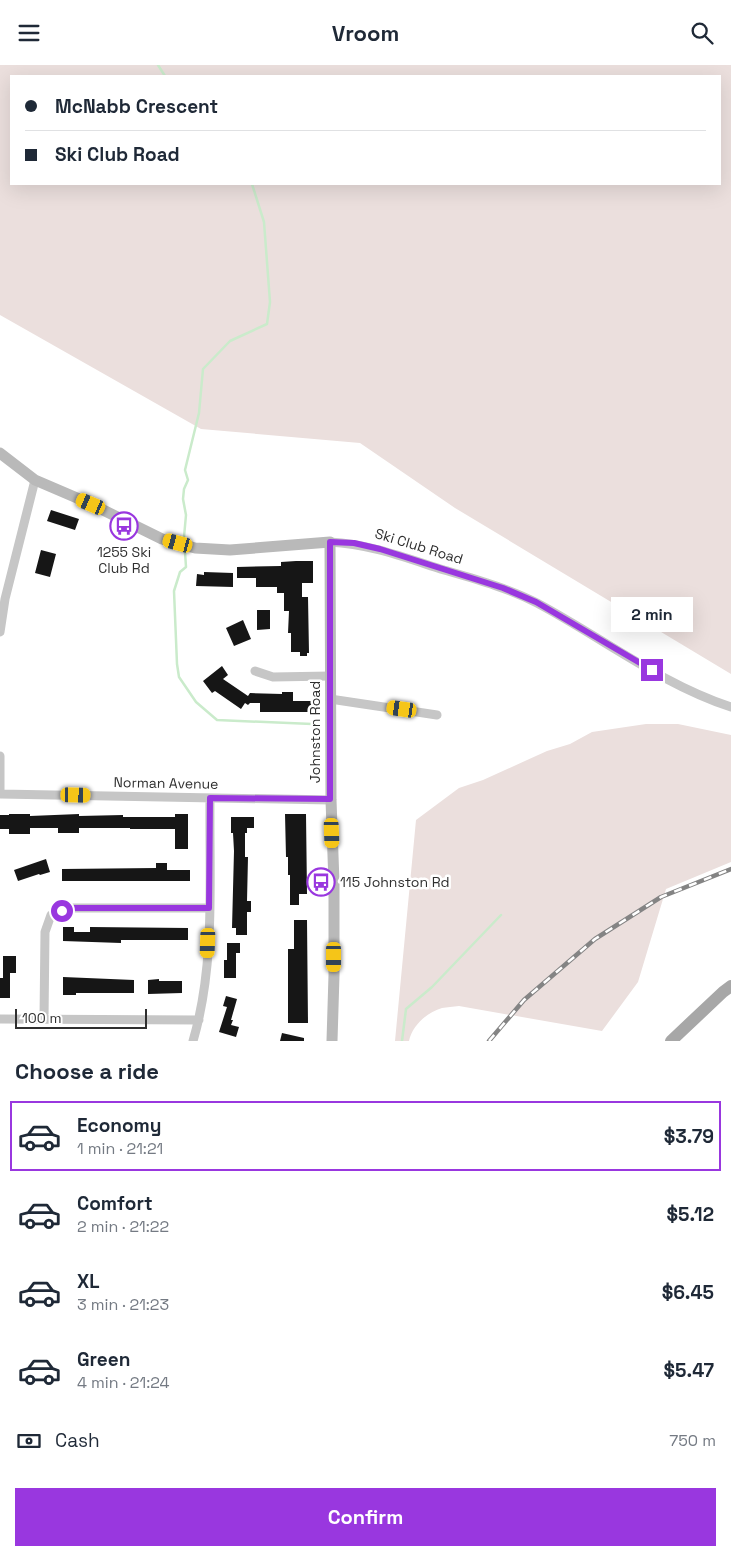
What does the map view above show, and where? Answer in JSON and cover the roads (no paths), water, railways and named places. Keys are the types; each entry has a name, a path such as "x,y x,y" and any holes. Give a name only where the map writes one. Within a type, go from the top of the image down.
{"main road":[{"path":"671,1041 723,991 731,986"}],"street":[{"name":"Ski Club Road","path":"0,453 35,480 91,504 162,539 195,548 230,550 330,542 354,543 380,549 503,588 536,602 669,680 708,699 731,707"},
{"path":"0,632 5,599 35,480"},
{"name":"Johnston Road","path":"330,542 330,799 334,883 332,1041"},
{"path":"255,671 273,677 330,676"},
{"path":"330,699 437,715"},
{"path":"0,756 0,794"},
{"name":"Norman Avenue","path":"0,794 330,799"},
{"path":"193,1041 199,1020 208,961 210,798"},
{"path":"44,1019 45,932 51,915 72,908 209,908"},
{"path":"0,1019 199,1020"}],"waterway":[{"path":"158,65 164,75"},
{"path":"184,537 186,515 183,499 184,489 188,480 185,470 199,413 203,369 230,341 267,324 270,302 264,222 252,185"},
{"path":"185,552 186,567 180,572 174,591 177,664 179,677 196,702 217,720 312,724"},
{"path":"402,1041 406,1009 432,987 501,915"}],"railway":[{"path":"489,1041 524,1000 595,939 661,897 731,869"}],"place":[{"name":"1255 Ski Club Rd","path":"124,526"},
{"name":"115 Johnston Rd","path":"321,882"}]}
